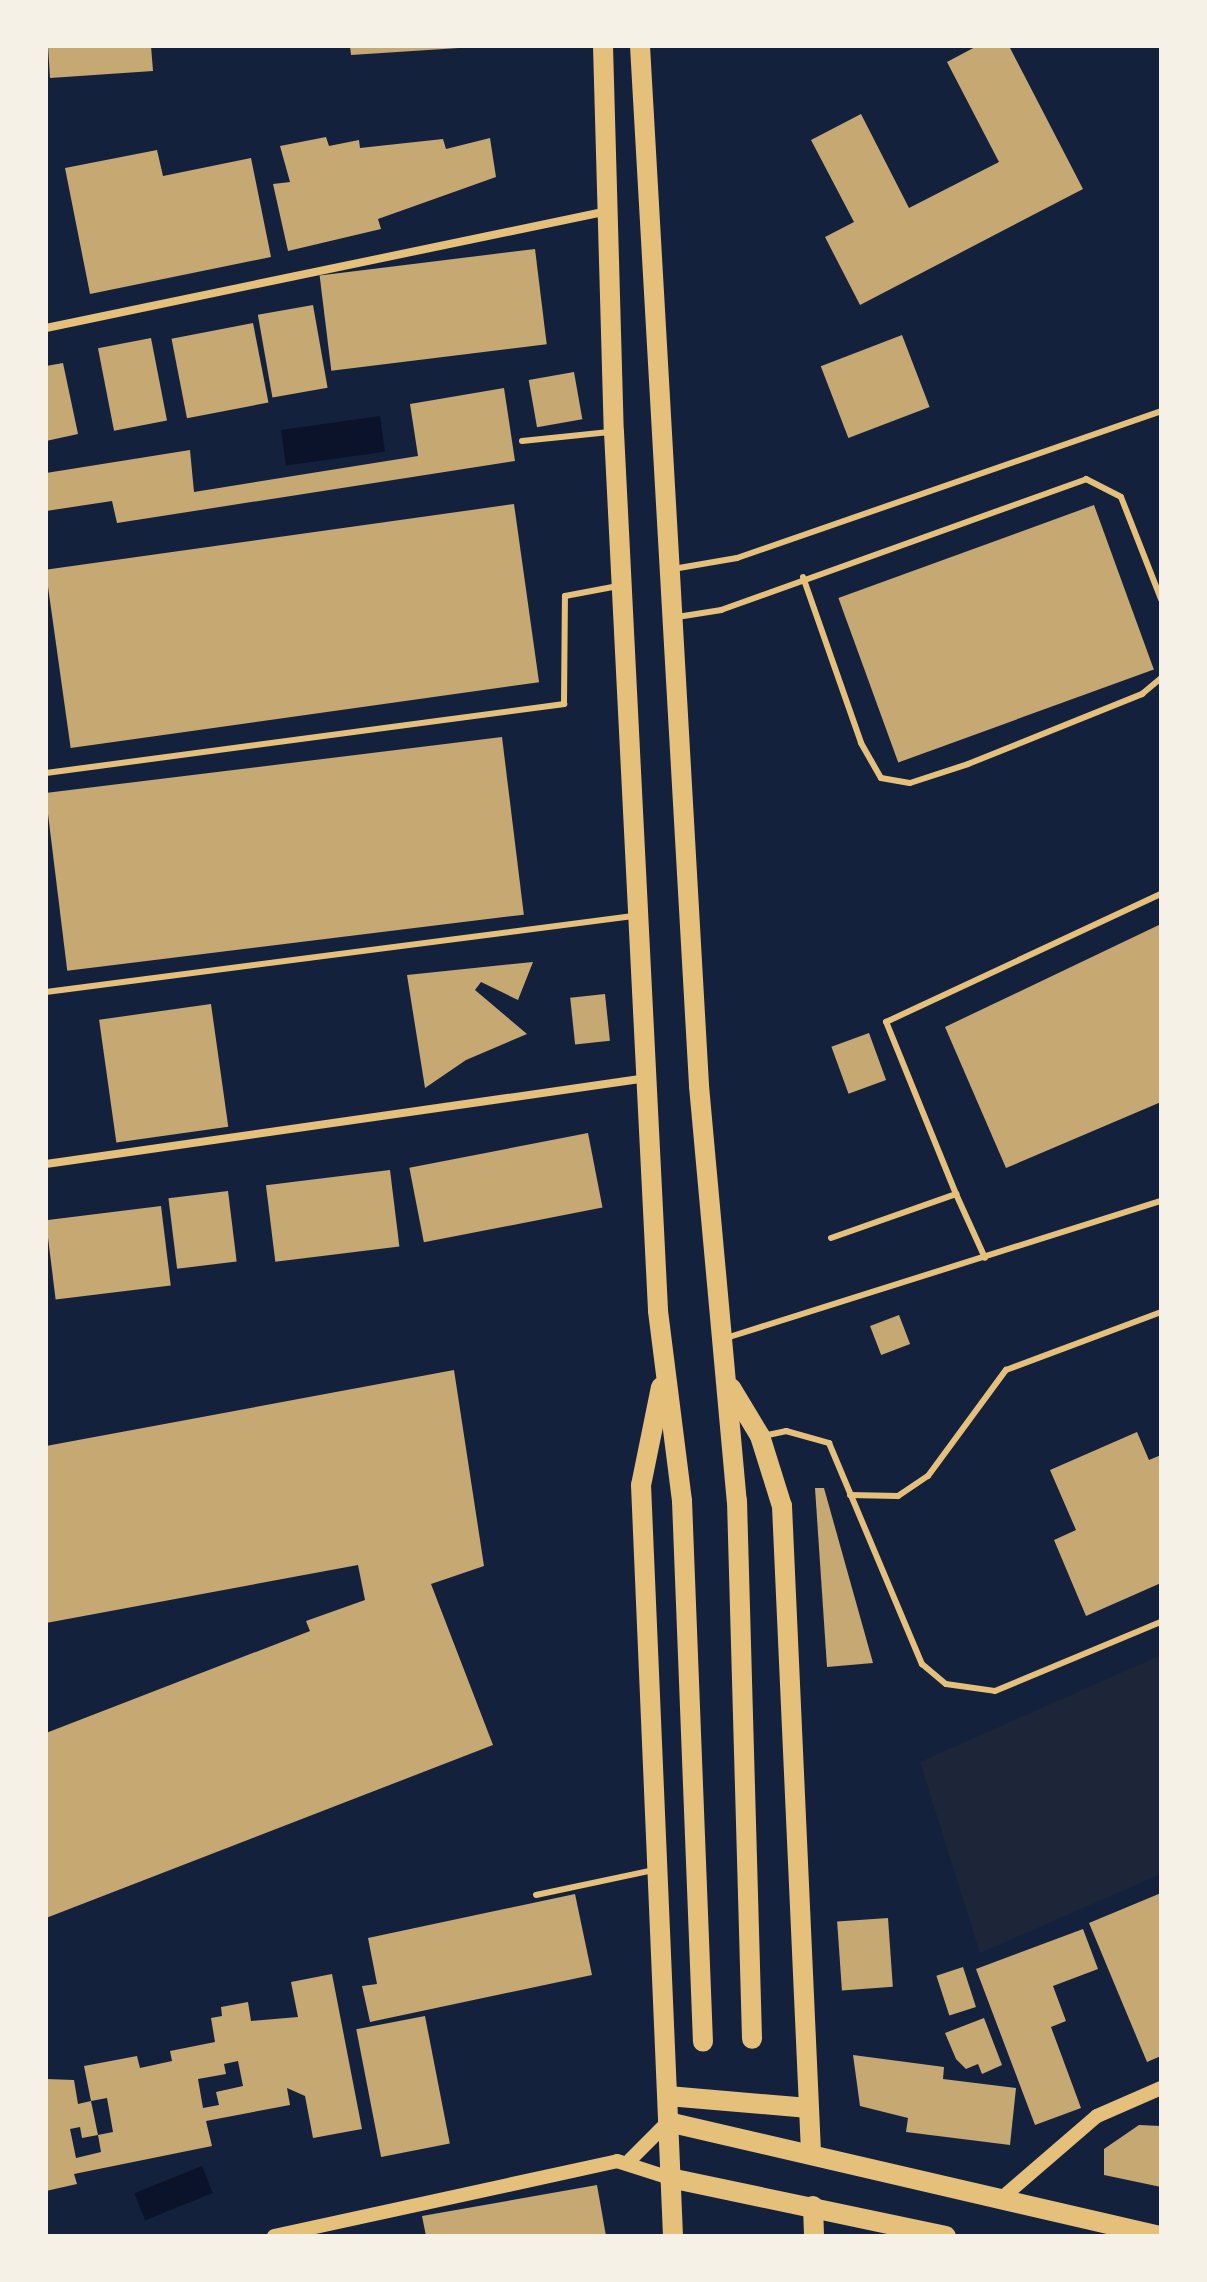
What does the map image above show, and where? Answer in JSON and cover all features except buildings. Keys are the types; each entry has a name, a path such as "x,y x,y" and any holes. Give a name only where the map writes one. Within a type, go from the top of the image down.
{"main road":[{"path":"603,46 614,432 665,1369 682,1501 703,2042"},
{"path":"640,46 699,1086 727,1382 752,2039"},
{"path":"665,1369 641,1485 673,2236"},
{"path":"727,1382 760,1436 782,1506 811,2152"},
{"path":"668,2096 808,2108"},
{"path":"668,2122 811,2152 1160,2236"},
{"path":"670,2178 946,2236"},
{"path":"813,2206 814,2236"}],"street":[{"path":"46,328 609,211"},
{"path":"46,1164 648,1078"},
{"path":"1003,2197 1097,2116 1161,2088"},
{"path":"274,2236 630,2160 668,2122"},
{"path":"630,2160 670,2178"}],"lane":[{"path":"670,569 737,558 1161,411"},
{"path":"522,441 614,432"},
{"path":"673,618 721,610 803,577 1086,479 1121,497 1161,599"},
{"path":"803,577 861,743 881,778 910,783 968,764 1142,694 1161,678"},
{"path":"46,773 564,704 565,596 623,585"},
{"path":"985,1258 886,1022 1161,894"},
{"path":"46,992 641,915"},
{"path":"831,1238 956,1194"},
{"path":"722,1338 1161,1201"},
{"path":"850,1495 898,1496 928,1476 1006,1370 1161,1312"},
{"path":"760,1436 786,1431 829,1443 922,1664 946,1684 995,1691 1161,1622"},
{"path":"536,1895 657,1869"}],"shaded area":[{"path":"380,416 385,452 286,466 281,430"},
{"path":"1161,1655 1161,1874 980,1953 920,1762"},
{"path":"202,2166 213,2193 145,2220 134,2193"}]}
